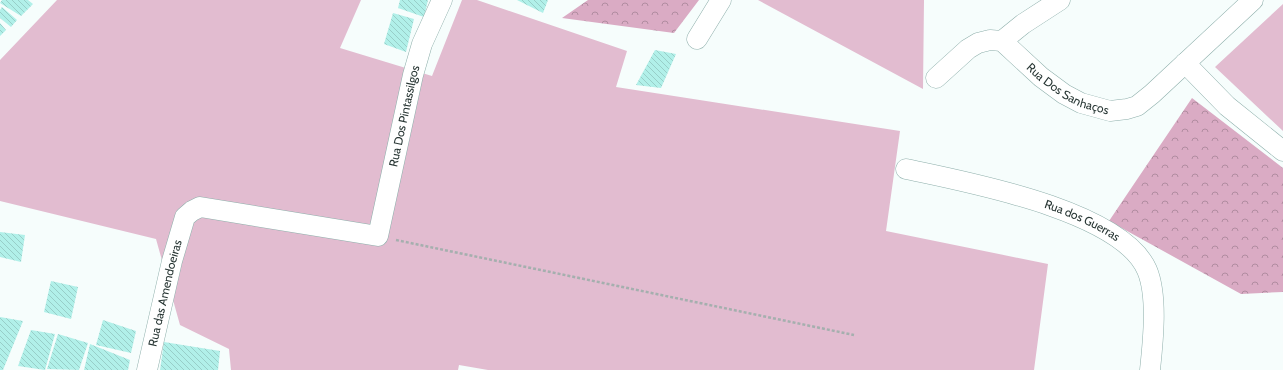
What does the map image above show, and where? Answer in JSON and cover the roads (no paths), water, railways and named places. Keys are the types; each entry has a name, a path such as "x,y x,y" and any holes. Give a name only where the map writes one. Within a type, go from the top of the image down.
{"street":[{"name":"Rua Dos Pintassilgos","path":"185,218 192,211 200,207 378,236 413,75 422,44 442,0"},
{"path":"696,39 721,0"},
{"path":"936,78 978,42 990,40 1002,41 1023,24 1060,0"},
{"name":"Rua Dos Sanhaços","path":"1002,41 1041,77 1064,94 1081,103 1110,111 1126,110 1137,106 1253,0"},
{"path":"1185,63 1227,106 1283,151"},
{"name":"Rua dos Guerras","path":"906,169 958,180 1074,214 1112,234 1130,247 1146,269 1151,282 1153,300 1150,370"},
{"name":"Rua das Amendoeiras","path":"147,370 172,261 185,218"}]}
